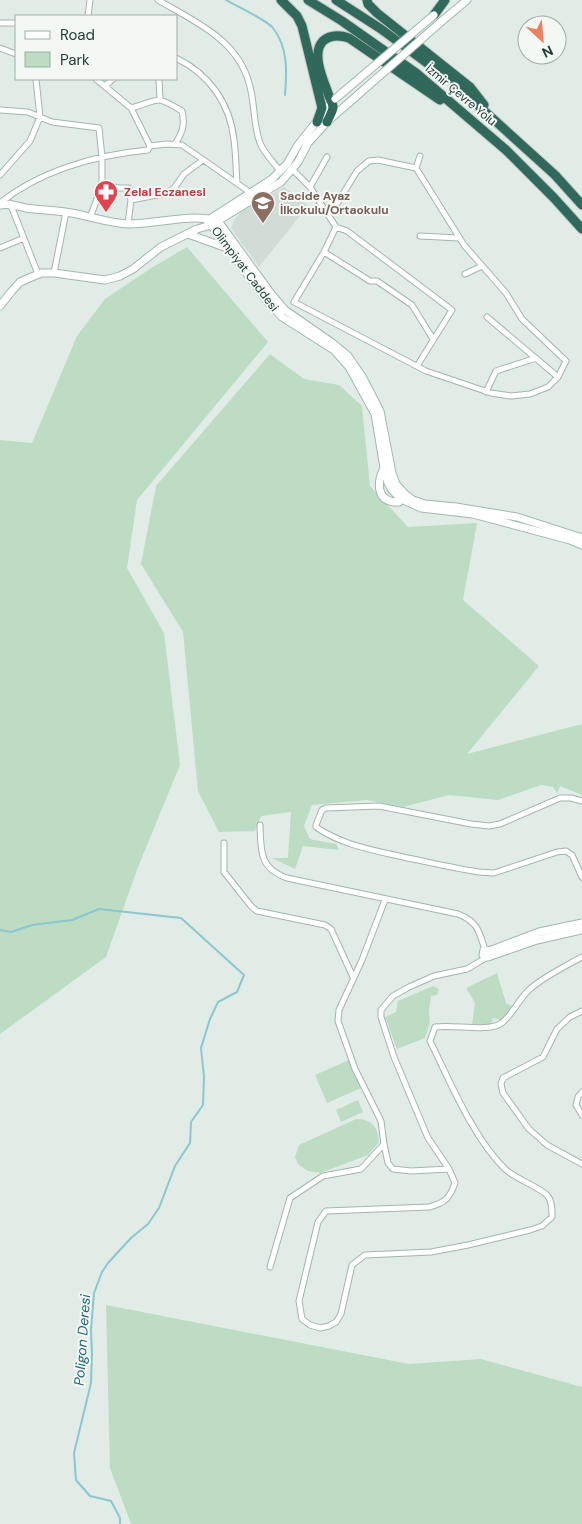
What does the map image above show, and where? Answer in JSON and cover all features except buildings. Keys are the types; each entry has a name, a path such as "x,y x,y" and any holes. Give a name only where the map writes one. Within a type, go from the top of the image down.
{"highway":[{"path":"282,0 298,16 302,26 321,101 322,108 317,122"},
{"name":"İzmir Çevre Yolu","path":"308,0 342,21 416,73 489,135 554,198 582,229"},
{"name":"İzmir Çevre Yolu","path":"336,0 381,29 450,80 555,175 582,205"},
{"path":"367,0 368,4 377,13 470,87 499,125"},
{"path":"434,14 445,0"},
{"path":"327,122 332,104 317,56 318,48 327,38 342,36 349,38 373,53 489,135"},
{"path":"321,101 344,107"}],"street":[{"path":"88,15 90,0"},
{"path":"158,0 219,36 237,56 250,83 260,145 280,172"},
{"path":"0,204 10,203 25,208 66,212 111,223 147,223 188,217 212,222 280,172 298,145 332,104 450,0"},
{"path":"0,306 20,282 38,274 54,273 105,280 120,276 133,269 161,247 212,222 281,182 308,144 327,122 467,0"},
{"path":"0,23 15,23"},
{"path":"0,48 15,54"},
{"path":"178,59 207,78 224,101 234,140 236,183"},
{"path":"0,175 30,141 40,117 36,80"},
{"path":"97,80 131,108 150,146"},
{"path":"105,86 112,80"},
{"path":"159,80 160,99"},
{"path":"131,108 154,99 160,99 182,110 184,123 182,134 175,144"},
{"path":"0,110 28,112 52,122 99,128 102,184 90,218"},
{"path":"0,204 15,190 40,177 116,153 148,150 150,146 175,144 182,145 251,193"},
{"path":"416,168 420,156"},
{"path":"310,187 327,157"},
{"path":"131,200 167,194 175,187 184,174 203,160"},
{"path":"328,215 332,212 357,172 369,161 378,160 416,168 459,238 506,293 522,319 566,360 558,377 548,387 530,394 511,396 486,392 417,366 294,302 324,252 336,227"},
{"path":"292,169 310,187 336,227 346,231 452,310 417,366"},
{"path":"102,184 129,188 131,200 128,224"},
{"path":"10,203 38,274"},
{"path":"54,273 66,212"},
{"name":"Olimpiyat Caddesi","path":"212,222 267,301 282,317 334,350 349,367 375,414 384,468 392,490 401,499"},
{"name":"Olimpiyat Caddesi","path":"212,222 290,315 332,342 348,356 363,378 380,411 390,463 396,484 401,492 401,499"},
{"path":"188,234 230,249"},
{"path":"420,236 459,238"},
{"path":"0,248 24,238"},
{"path":"324,252 370,281 377,281 412,305 433,339"},
{"path":"465,274 482,266"},
{"path":"487,317 558,377"},
{"path":"486,392 496,371 536,358"},
{"path":"384,468 378,482 381,494 390,502 399,502 401,499 422,508 473,514 570,540 582,545"},
{"path":"396,484 404,494 413,500 425,504 516,517 582,538"},
{"path":"582,801 560,798 500,824 490,826 379,806 326,808 322,810 316,825 324,833 344,842 370,850 479,872 494,873 557,852 566,851 572,855 582,877"},
{"path":"260,825 263,859 276,874 385,900 458,914 467,918 478,928 488,952"},
{"path":"224,843 224,872 251,906 258,911 325,925 331,929 353,977"},
{"path":"385,900 365,952 339,1010 338,1021 355,1069 382,1122 388,1163 393,1169 411,1171 449,1169"},
{"path":"582,923 539,932 488,952 467,968 434,976 393,996 381,1010 381,1017 394,1057 428,1138 449,1169 455,1183 451,1194 438,1205 429,1207 326,1211 318,1222 299,1302 302,1319 310,1325 320,1328 336,1322 341,1314 352,1265 365,1255 432,1252 468,1245 542,1226 552,1216 552,1207 548,1196 506,1170 492,1154 465,1111 430,1041 435,1027 490,1028 501,1024 529,990 549,975 582,956"},
{"path":"488,952 582,930"},
{"path":"582,1011 570,1017 557,1028 543,1057 504,1078 501,1084 504,1093 529,1129 547,1145 582,1164"},
{"path":"582,1092 578,1096 576,1105 582,1115"},
{"path":"270,1267 290,1198 323,1176 361,1169 384,1144"}],"shaded area":[{"name":"Sacide Ayaz İlkokulu/Ortaokulu","path":"284,187 308,206 259,267 231,228 241,212"}],"green space":[{"path":"187,247 268,342 137,500 127,568 164,633 180,765 138,867 106,957 0,1034 0,440 32,443 77,336 105,299"},
{"path":"270,354 304,379 339,385 362,406 370,486 408,527 477,523 463,600 539,666 467,754 582,724 582,795 560,786 557,793 553,787 541,785 498,800 449,795 403,807 367,800 312,805 304,826 310,839 336,844 339,850 303,846 295,869 272,858 288,858 291,812 261,816 255,831 219,832 198,791 183,632 141,564 156,486"},
{"path":"497,973 506,1003 512,1006 502,1020 493,1018 490,1026 472,1024 475,1003 466,988"},
{"path":"433,986 439,989 437,995 431,996 430,1022 425,1038 397,1049 385,1017 396,1012 398,1001"},
{"path":"349,1060 361,1088 327,1103 315,1075"},
{"path":"358,1100 363,1112 341,1122 336,1110"},
{"path":"356,1119 366,1120 376,1128 379,1142 368,1155 320,1173 308,1171 298,1164 295,1157 299,1145"},
{"path":"106,1305 409,1364 481,1359 582,1387 582,1524 131,1524 110,1468"}],"waterway":[{"path":"226,0 265,21 278,35 284,51 285,95"},
{"name":"Poligon Deresi","path":"0,930 11,932 32,925 72,920 99,909 181,918 244,975 237,992 218,1002 210,1019 201,1048 204,1077 203,1105 191,1122 190,1143 175,1166 159,1208 148,1224 131,1238 108,1263 102,1272 94,1293 91,1330 91,1383 74,1453 76,1480 90,1496 111,1501 120,1518 120,1524"}],"place":[{"name":"Zelal Eczanesi","path":"106,213"},
{"name":"Sacide Ayaz İlkokulu/Ortaokulu","path":"263,224"}]}
